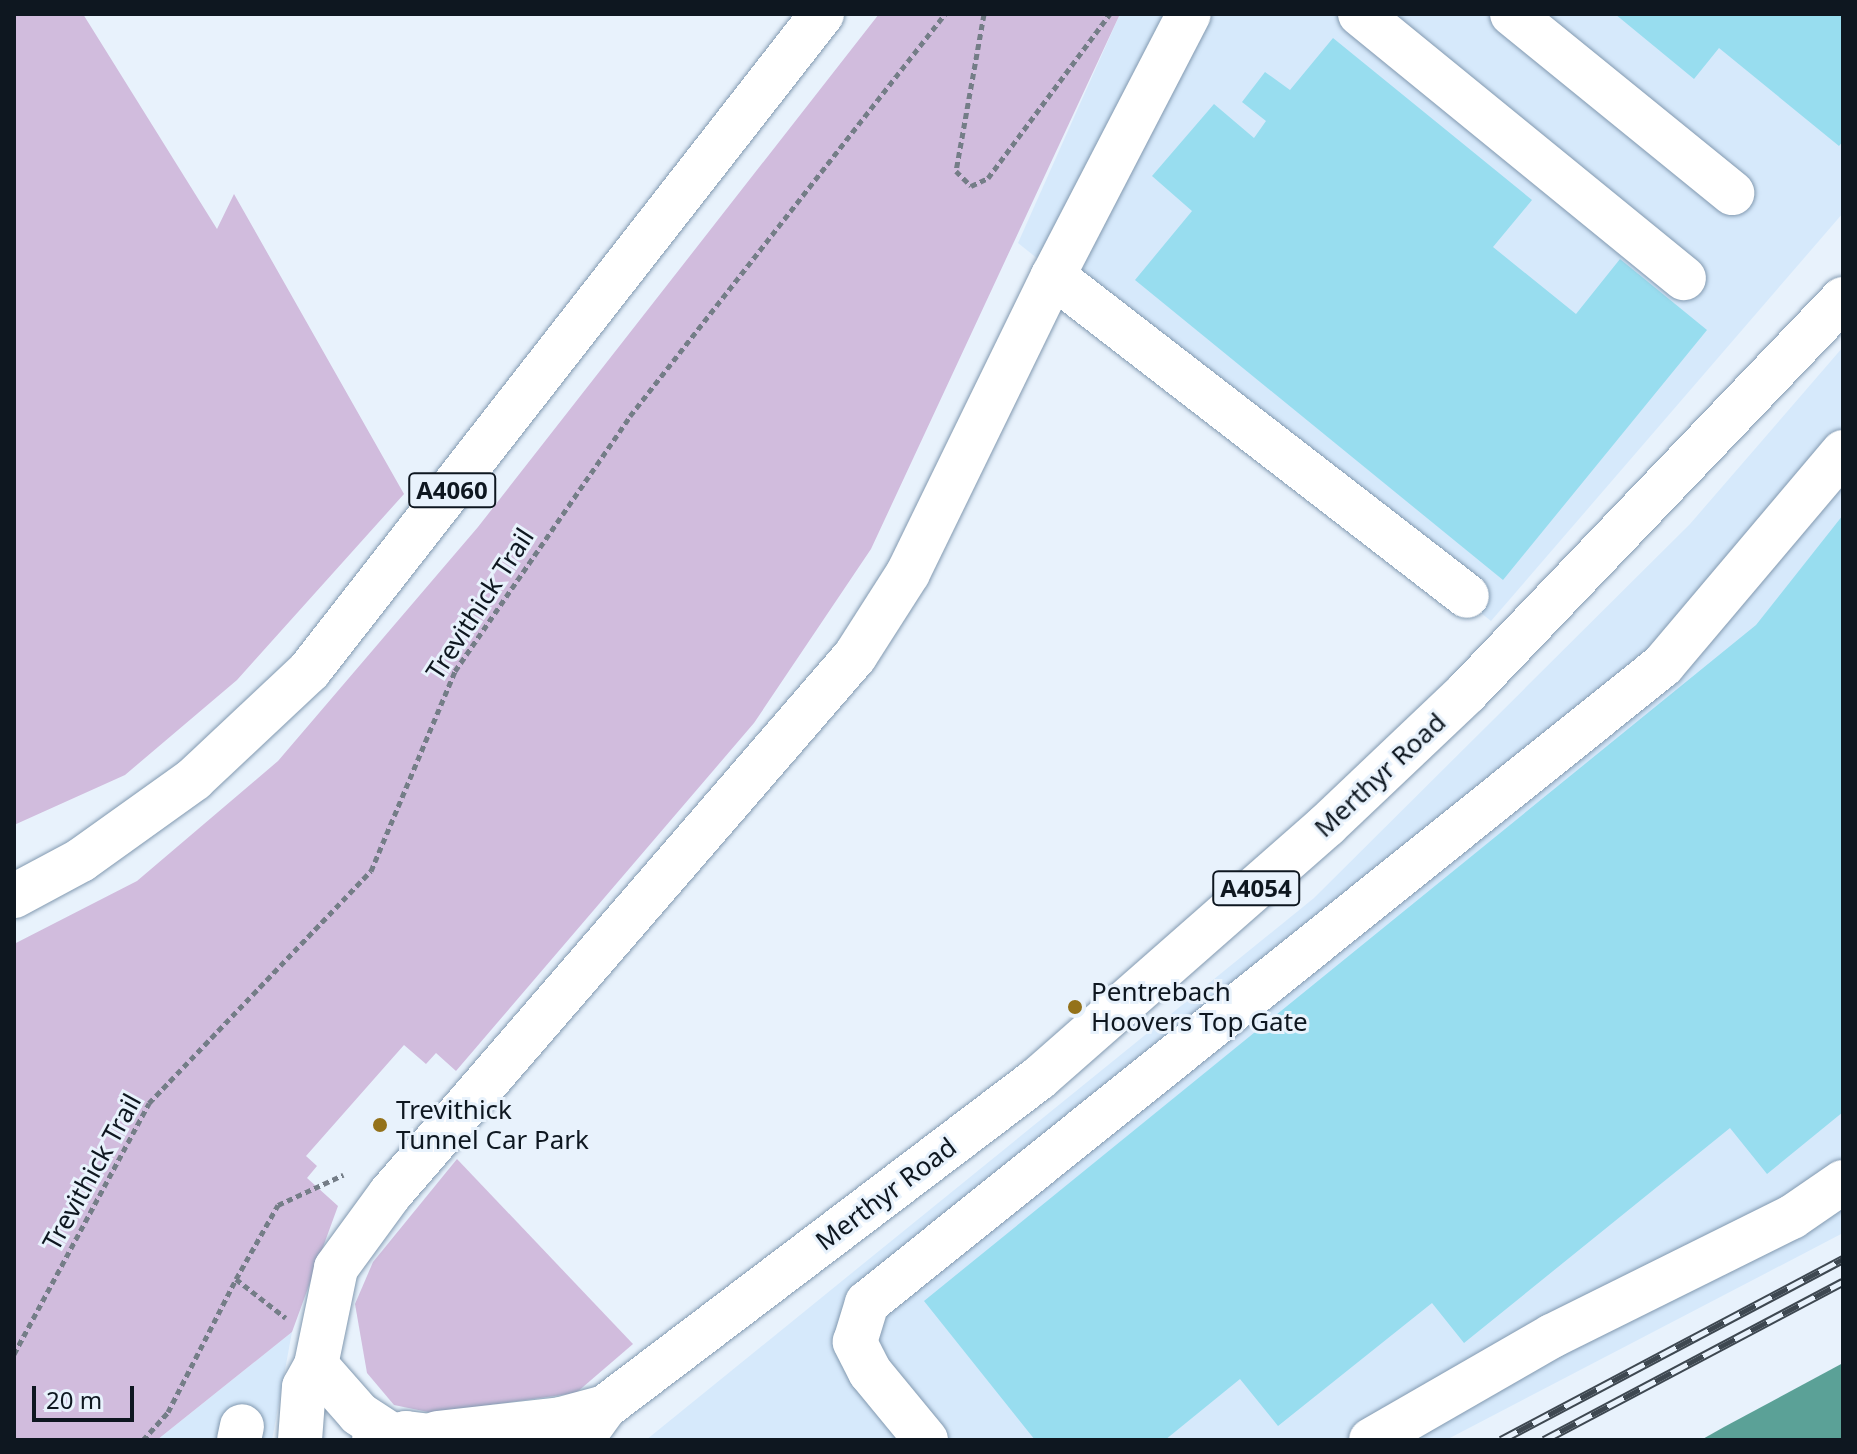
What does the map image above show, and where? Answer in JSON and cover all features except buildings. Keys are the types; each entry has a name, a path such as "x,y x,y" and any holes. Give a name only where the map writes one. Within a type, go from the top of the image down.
{"main road":[{"name":"A4060","path":"14,896 81,860 194,779 309,671 822,14"},
{"path":"300,1440 304,1387 318,1349 336,1268 390,1194 855,656 908,573 1053,276 1189,14"},
{"path":"1360,14 1684,278"},
{"path":"1512,14 1732,193"},
{"path":"1053,276 1467,596"},
{"name":"Merthyr Road","path":"382,1437 450,1437 561,1419 593,1424 1039,1078 1327,825 1478,681 1843,299"},
{"path":"926,1440 870,1372 855,1342 867,1303 1663,665 1843,452"},
{"path":"1371,1440 1552,1336 1792,1217 1843,1182"},
{"path":"318,1349 359,1414 382,1437"}],"path":[{"name":"Trevithick Trail","path":"14,1354 149,1103 371,871 455,671 630,416 945,14"},
{"path":"984,14 956,171 971,186 988,178 1110,14"},
{"path":"143,1440 168,1412 278,1205 343,1175"},
{"path":"236,1279 298,1328 318,1349"}],"shaded area":[{"path":"14,14 83,14 217,229 234,194 404,494 237,680 125,775 14,825"},
{"path":"879,14 1120,14 871,549 754,723 456,1071 436,1053 426,1064 404,1045 306,1156 317,1166 307,1178 338,1206 292,1332 157,1440 14,1440 14,944 137,881 278,761 478,527"},
{"path":"1120,14 1843,14 1843,213 1491,621 1018,243"},
{"path":"1843,347 1843,1233 1446,1440 646,1440 1314,898 1690,524"},
{"path":"457,1159 633,1344 576,1393 433,1413 394,1405 367,1373 355,1304 373,1262"},
{"path":"292,1332 272,1440 157,1440"},
{"path":"1843,1363 1843,1440 1701,1440 1724,1427"}],"railway":[{"path":"1501,1440 1843,1259"},
{"path":"1544,1440 1843,1282"}],"place":[{"name":"Pentrebach Hoovers Top Gate","path":"1075,1007"},
{"name":"Trevithick Tunnel Car Park","path":"380,1125"}]}
